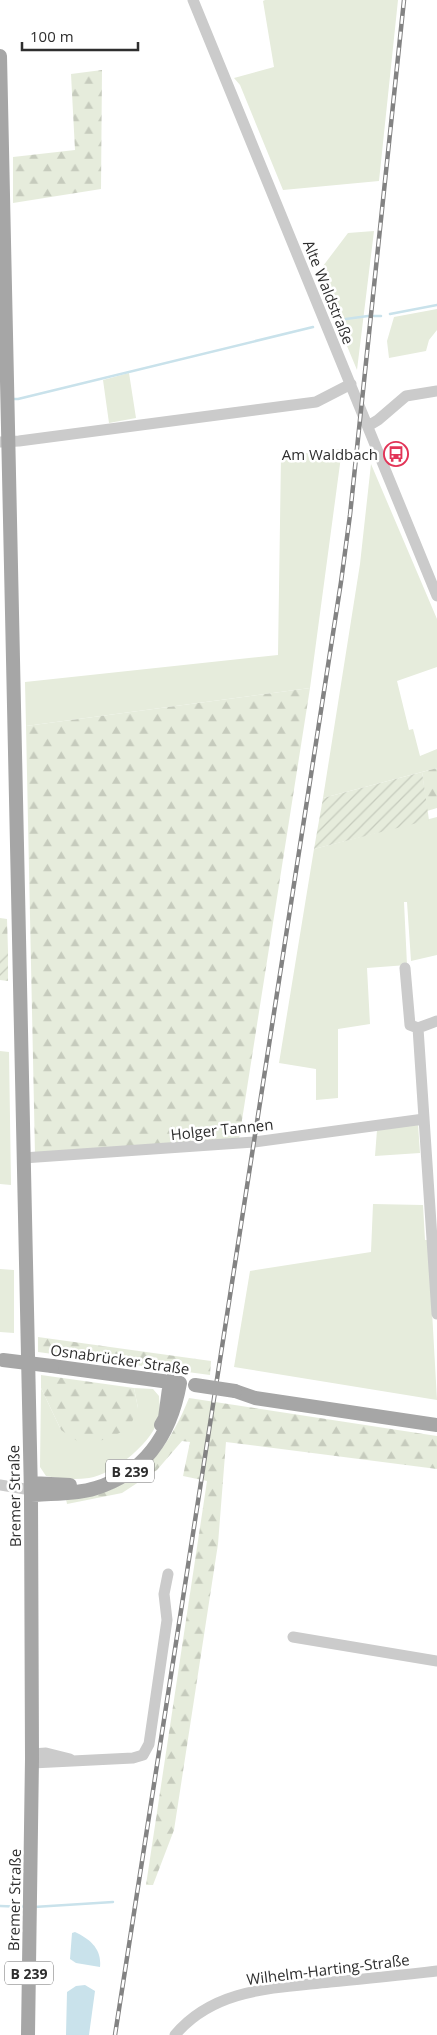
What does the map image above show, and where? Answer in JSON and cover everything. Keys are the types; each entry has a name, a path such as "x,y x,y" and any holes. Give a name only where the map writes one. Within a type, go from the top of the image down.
{"main road":[{"name":"Bremer Straße","path":"0,56 8,399 4,442 31,1489 32,1759 28,2035"},
{"name":"Osnabrücker Straße","path":"1,1360 236,1390 256,1390 437,1417"},
{"name":"B 239","path":"31,1489 94,1484 132,1463 154,1439 165,1418 175,1382"},
{"name":"Osnabrücker Straße","path":"236,1390 255,1398 437,1425"}],"street":[{"name":"Alte Waldstraße","path":"194,0 437,596"},
{"path":"4,442 316,402 351,384"},
{"path":"368,426 406,396 437,392"},
{"path":"405,968 410,1025 418,1028 437,1021"},
{"path":"418,1028 437,1314"},
{"name":"Holger Tannen","path":"23,1158 254,1142 424,1118"},
{"path":"0,1485 31,1489"},
{"path":"32,1759 46,1753 72,1760 133,1758 143,1755 150,1744 167,1620 164,1594 168,1574"},
{"path":"293,1636 437,1661"},
{"name":"Wilhelm-Harting-Straße","path":"175,2035 196,2016 224,2000 255,1990 437,1971"}],"green space":[{"path":"398,0 379,181 283,190 240,85 234,78 274,67 263,1"},
{"path":"102,70 101,189 13,203 13,157 75,150 71,74"},
{"path":"374,231 357,370 317,274 348,233"},
{"path":"437,309 437,330 429,340 426,351 389,358 387,341 394,317"},
{"path":"129,373 136,418 109,423 103,380"},
{"path":"342,449 310,688 26,726 25,682 278,655 281,456"},
{"path":"371,464 437,619 437,667 397,681 409,730 413,729 420,756 437,749 437,768 323,798 360,564"},
{"path":"310,688 239,1139 35,1154 26,726"},
{"path":"437,768 437,808 427,811 422,772"},
{"path":"422,772 429,820 314,849 323,798"},
{"path":"437,817 437,955 411,961 407,902 404,902 407,965 367,968 370,1024 338,1029 338,1098 316,1100 316,1069 279,1063 314,849"},
{"path":"0,918 7,919 8,951 0,951"},
{"path":"0,951 8,951 8,981 0,980"},
{"path":"0,1051 9,1052 11,1185 0,1184"},
{"path":"418,1124 420,1153 375,1156 377,1130"},
{"path":"373,1204 423,1205 425,1240 428,1240 437,1400 234,1367 250,1271 371,1252"},
{"path":"0,1269 14,1270 14,1333 0,1332"},
{"path":"38,1337 211,1361 210,1375 38,1352"},
{"path":"41,1375 134,1388 138,1408 129,1429 103,1440 80,1443 61,1430 41,1388"},
{"path":"41,1388 61,1430 138,1408 134,1388 153,1389 159,1396 160,1414 156,1426 142,1446 110,1470 84,1479 46,1476 40,1467"},
{"path":"189,1398 437,1436 437,1469 226,1442 218,1544 174,1830 153,1885 146,1885 207,1481 183,1476 190,1442 182,1441 157,1470 122,1493 67,1504 66,1499 107,1491 139,1473 160,1452 176,1426"}],"water":[{"path":"75,1932 94,1945 99,1955 100,1967 76,1963 70,1959 72,1933"},
{"path":"85,1985 95,1991 89,2035 66,2035 67,1992 76,1986"}],"waterway":[{"path":"390,314 437,305"},
{"path":"346,319 368,316"},
{"path":"374,316 381,316"},
{"path":"336,322 341,320"},
{"path":"11,399 18,399 313,327"},
{"path":"34,1907 113,1902"},
{"path":"0,1906 26,1907"}],"railway":[{"path":"115,2035 341,582 350,515 404,0"}],"place":[{"name":"Am Waldbach","path":"396,454"}]}
